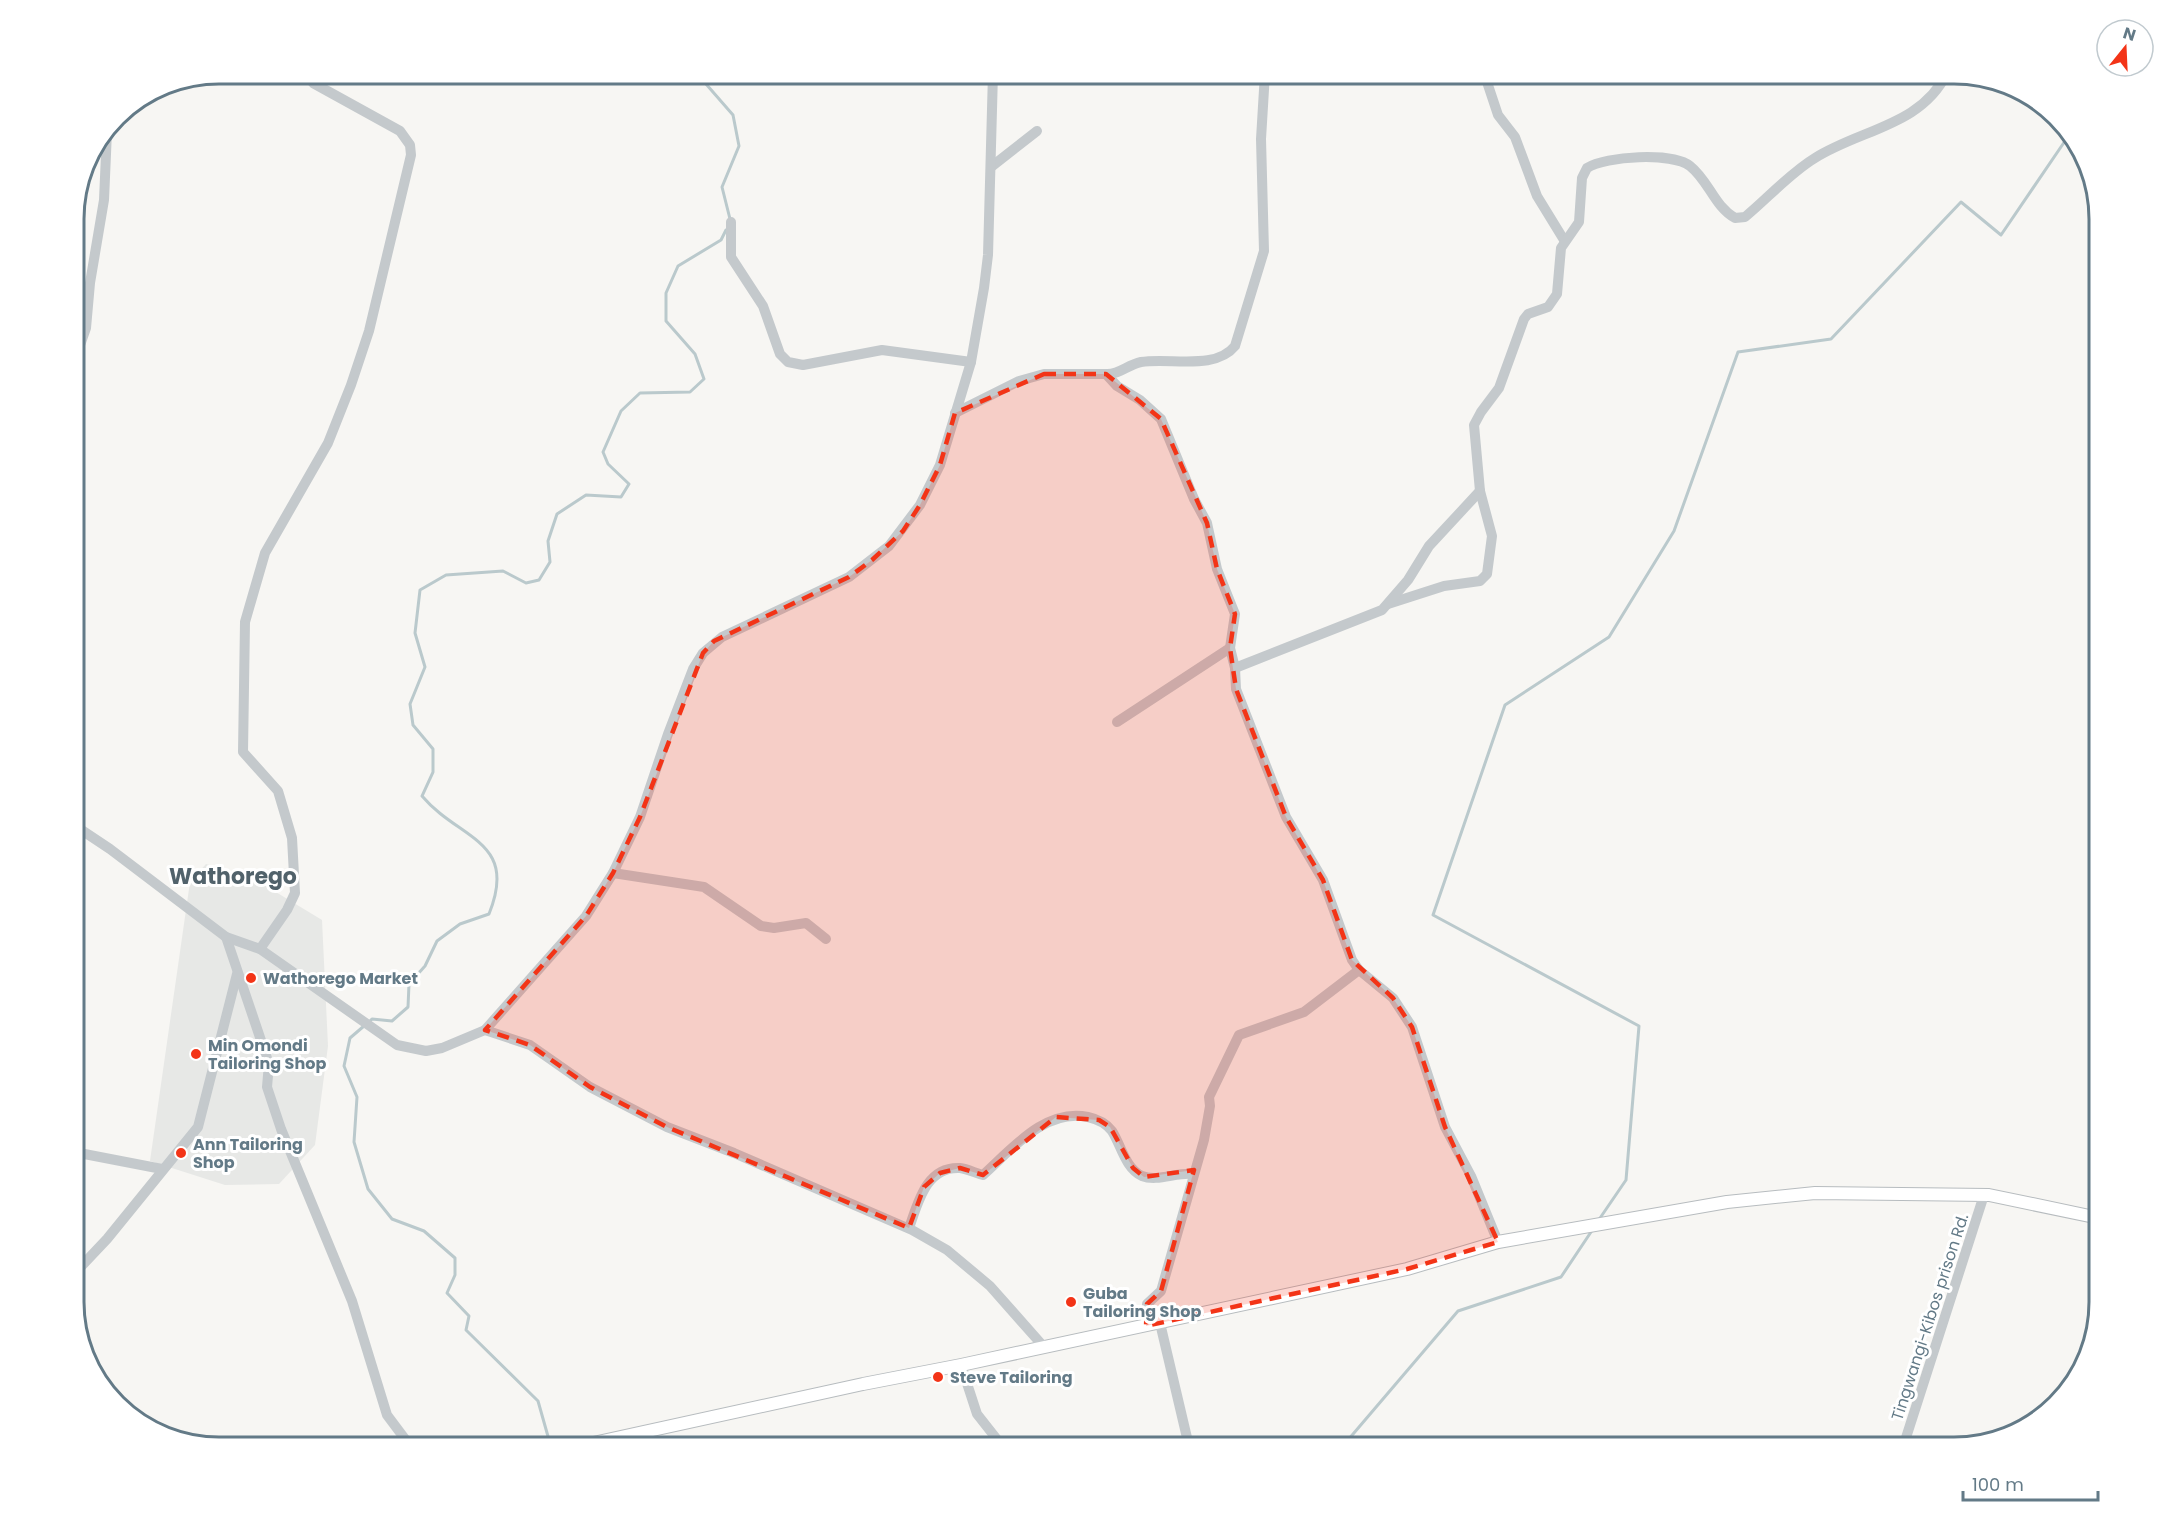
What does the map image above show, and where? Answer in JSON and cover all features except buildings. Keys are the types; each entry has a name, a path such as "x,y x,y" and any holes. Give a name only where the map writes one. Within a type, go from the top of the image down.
{"main road":[{"path":"624,1437 1407,1269 1498,1242 1727,1202 1805,1194 1984,1195 2089,1216"}],"street":[{"path":"261,949 287,910 295,893 292,838 278,791 243,752 245,622 265,553 332,435 351,385 369,331 411,155 410,145 400,131 315,84"},
{"path":"84,832 226,937 261,949 321,994 397,1045 426,1051 442,1048 485,1030 586,916 613,873 640,817 668,734 693,669 703,653 723,637 849,577 890,546 920,505 940,465 971,362 988,255 993,84"},
{"path":"955,413 1019,381 1044,374 1115,375 1129,366 1152,361 1209,360 1223,356 1235,346 1264,251 1261,139 1264,84"},
{"path":"1487,84 1498,115 1515,137 1523,155 1537,196 1564,240"},
{"path":"1235,668 1370,616 1388,604 1444,586 1480,581 1486,577 1492,536 1480,491 1474,425 1499,388 1524,319 1528,314 1548,307 1557,294 1561,248 1564,240 1578,227 1582,178 1587,168 1593,164 1647,158 1683,162 1699,175 1722,208 1740,219 1815,158 1912,114 1939,90 1942,84"},
{"path":"991,167 1037,131"},
{"path":"84,334 104,200 106,145"},
{"path":"731,222 731,257 763,306 780,354 788,362 803,365 882,350 971,362"},
{"path":"1106,374 1117,386 1147,406 1161,419 1194,499 1207,523 1216,570 1235,614 1230,648 1235,668 1236,689 1286,817 1323,880 1352,960 1359,970 1393,998 1412,1027 1445,1127 1471,1176 1498,1242"},
{"path":"1388,604 1430,546 1480,491"},
{"path":"1118,722 1230,648"},
{"path":"613,873 704,887 761,926 774,928 806,923 826,939"},
{"path":"226,937 269,1064 267,1087 281,1129 352,1301 383,1404 392,1423 403,1437"},
{"path":"1146,1326 1147,1304 1161,1291 1204,1140 1210,1106 1209,1097 1239,1035 1304,1012 1359,970"},
{"path":"84,1263 107,1239 162,1168 193,1134 202,1117 222,1026 237,974"},
{"path":"485,1030 530,1045 590,1087 667,1127 734,1153 909,1228 947,1250 967,1265 990,1286 1044,1347"},
{"path":"909,1228 924,1187 940,1173 960,1168 983,1175 1025,1138 1056,1118 1089,1118 1110,1127 1125,1158 1144,1177 1193,1174"},
{"path":"84,1154 162,1168"},
{"name":"Tingwangi-Kibos prison Rd.","path":"1907,1437 1984,1195"},
{"path":"1160,1323 1187,1437"},
{"path":"961,1365 977,1414 995,1437"}],"highlighted area":[{"path":"1044,374 1106,374 1161,419 1207,523 1217,569 1235,614 1230,648 1236,689 1286,817 1323,880 1352,960 1393,998 1412,1027 1445,1127 1498,1242 1407,1269 1146,1326 1147,1304 1161,1291 1194,1170 1144,1177 1133,1168 1110,1127 1099,1120 1056,1117 983,1175 960,1168 940,1173 924,1187 909,1228 667,1127 590,1087 530,1045 485,1030 586,916 613,873 640,817 703,653 714,641 849,577 872,560 903,531 920,505 940,465 955,413"}],"shaded area":[{"name":"Wathorego Market","path":"206,864 256,880 322,920 328,1046 315,1145 279,1184 225,1185 150,1161 190,882"}],"waterway":[{"path":"706,84 733,115 739,146 722,187 730,219"},
{"path":"1598,1221 1626,1180 1639,1026 1433,915 1505,705 1609,637 1674,531 1738,352 1831,339 1961,202 2001,235 2064,142"},
{"path":"369,1022 372,1019 392,1021 408,1007 409,984 425,966 437,941 460,924 489,914 496,889 496,871 491,856 481,844 437,811 422,796 433,772 433,749 413,725 410,704 425,667 415,633 420,590 446,575 503,571 526,583 539,580 550,562 548,541 557,514 586,495 621,497 629,484 608,464 603,452 621,411 640,393 690,392 704,379 695,354 666,321 666,293 678,266 721,240 726,230"},
{"path":"364,1026 350,1038 344,1066 357,1097 354,1142 368,1189 392,1219 424,1231 455,1258 455,1275 447,1293 469,1316 466,1330 538,1401 548,1437"},
{"path":"1351,1437 1458,1311 1561,1277 1593,1229"}],"place":[{"name":"Wathorego Market","path":"251,978"},
{"name":"Min Omondi Tailoring Shop","path":"196,1054"},
{"name":"Ann Tailoring Shop","path":"181,1153"},
{"name":"Guba Tailoring Shop","path":"1071,1302"},
{"name":"Steve Tailoring","path":"938,1377"}],"district":[{"name":"Wathorego","path":"233,876"}]}
